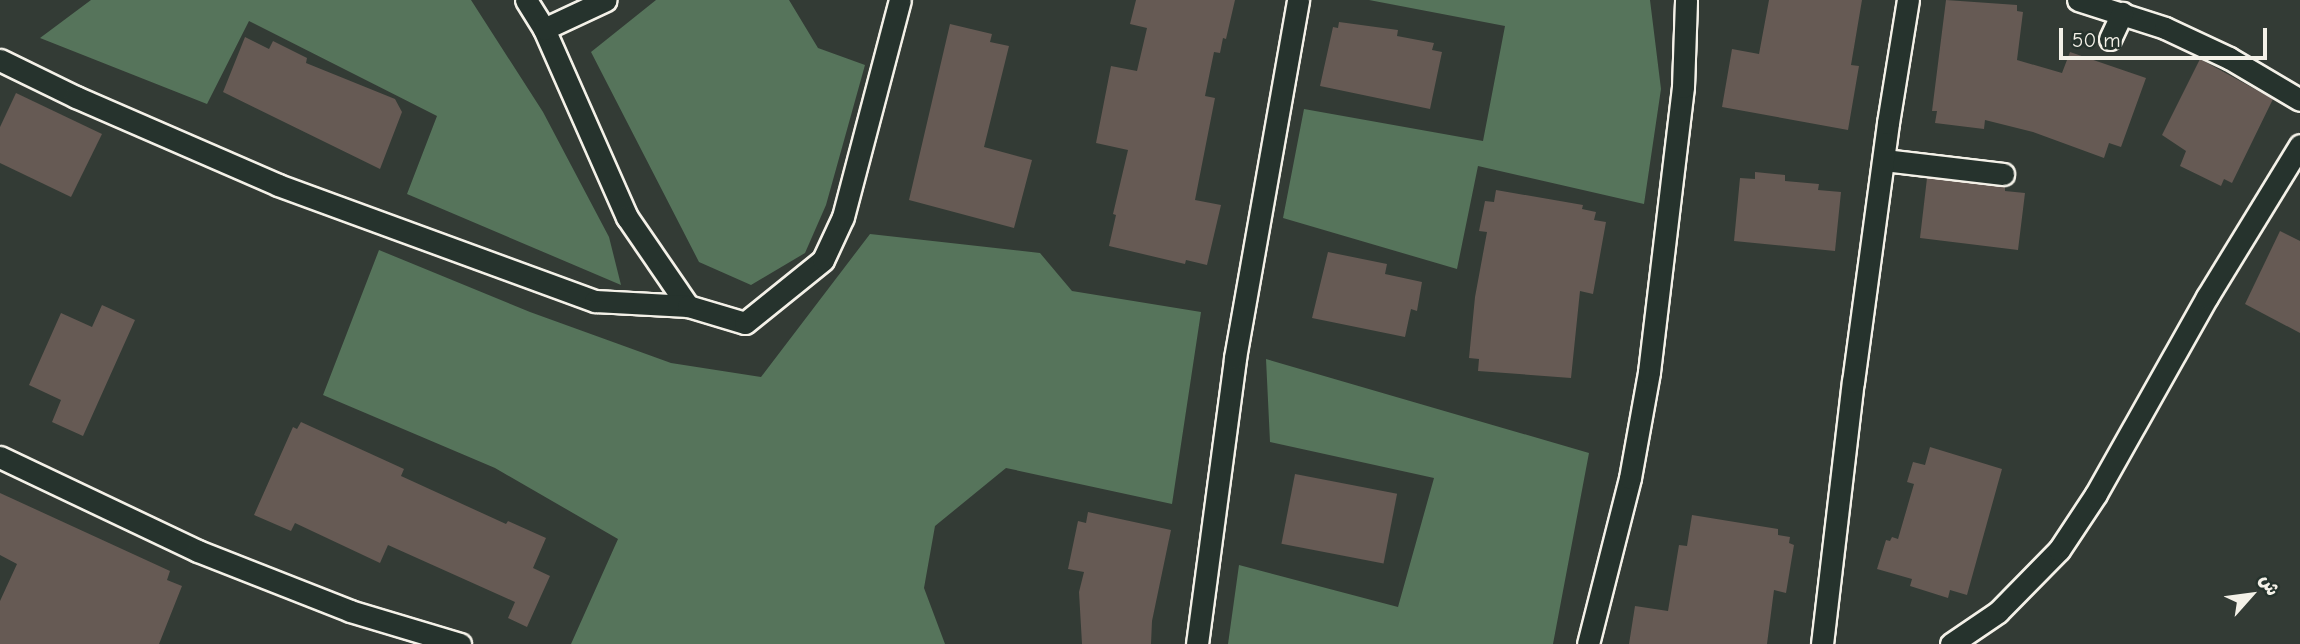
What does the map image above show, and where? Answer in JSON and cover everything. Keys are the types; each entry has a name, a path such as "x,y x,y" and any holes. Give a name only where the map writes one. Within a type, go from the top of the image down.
{"street":[{"path":"526,0 544,29 627,217 688,306"},
{"path":"544,29 606,0"},
{"path":"0,60 76,97 278,185 595,301 688,306 746,323 823,260 843,217 900,0"},
{"path":"1197,644 1235,358 1298,0"},
{"path":"1588,644 1630,478 1649,372 1683,87 1686,0"},
{"path":"1822,644 1839,486 1908,0"},
{"path":"2078,0 2165,28 2229,58 2300,100"},
{"path":"2110,39 2122,13"},
{"path":"1951,644 1998,612 2059,550 2096,494 2201,308 2300,145"},
{"path":"1884,160 2003,174"},
{"path":"0,457 198,551 350,611 460,644"}],"green space":[{"path":"91,0 471,0 543,112 609,237 621,285 407,194 437,116 249,21 207,104 40,38"},
{"path":"656,0 789,0 818,48 865,65 826,205 805,253 751,285 699,262 591,52"},
{"path":"1369,0 1650,0 1661,89 1644,204 1478,166 1457,269 1283,218 1304,109 1483,141 1505,26"},
{"path":"870,234 1040,253 1072,291 1201,312 1172,504 1006,468 935,526 924,588 945,644 571,644 618,539 495,468 323,395 379,250 530,312 671,363 761,377"},
{"path":"1266,359 1589,453 1553,644 1228,644 1239,565 1398,607 1434,478 1270,442"}],"building":[{"path":"1136,0 1235,0 1226,39 1223,38 1220,53 1214,52 1205,96 1215,98 1195,200 1221,205 1207,265 1186,260 1185,264 1109,246 1116,215 1113,214 1128,150 1096,143 1111,66 1137,71 1147,28 1130,24"},
{"path":"1769,0 1862,0 1851,65 1859,66 1848,130 1722,107 1732,49 1759,54"},
{"path":"1946,0 2017,5 2017,11 2023,12 2017,60 2062,73 2070,52 2146,78 2121,147 2109,143 2104,158 2033,132 1985,120 1984,129 1935,123 1937,111 1932,111"},
{"path":"1339,22 1398,30 1397,36 1434,43 1432,50 1442,52 1430,109 1320,86 1333,27 1338,28"},
{"path":"950,24 992,34 990,42 1009,46 984,147 1032,160 1014,228 909,200"},
{"path":"245,37 269,49 273,41 307,58 306,63 395,99 402,112 380,169 223,92"},
{"path":"2200,59 2273,99 2232,183 2224,179 2221,186 2180,166 2186,151 2162,135"},
{"path":"16,93 102,134 71,197 0,163 0,127"},
{"path":"1755,172 1785,175 1785,181 1819,184 1818,190 1841,192 1835,251 1734,241 1740,178 1755,179"},
{"path":"1927,178 2005,187 2005,191 2025,193 2018,250 1920,238"},
{"path":"1496,190 1583,205 1582,209 1596,212 1594,220 1606,222 1593,294 1580,291 1571,378 1478,371 1479,359 1469,358 1475,297 1487,232 1479,231 1485,201 1494,202"},
{"path":"2280,231 2300,241 2300,333 2245,304"},
{"path":"1328,252 1387,264 1385,274 1422,282 1417,311 1411,309 1405,337 1312,318"},
{"path":"102,305 135,320 83,436 52,422 61,400 29,385 61,313 92,327"},
{"path":"301,422 404,469 401,476 506,524 508,521 546,538 533,568 550,576 527,627 508,618 515,602 388,545 380,563 295,523 291,531 254,515 293,427 297,429"},
{"path":"1930,447 2002,469 1967,595 1950,590 1948,598 1910,586 1912,579 1877,569 1886,540 1890,541 1892,537 1898,539 1914,484 1907,482 1913,462 1925,465"},
{"path":"1295,474 1397,494 1384,564 1281,544"},
{"path":"0,493 170,571 167,580 182,586 159,644 0,644 0,601 17,564 0,555"},
{"path":"1088,512 1171,530 1152,621 1151,644 1082,644 1079,592 1084,572 1068,569 1078,521 1086,523"},
{"path":"1692,515 1778,529 1778,535 1790,537 1789,543 1794,545 1786,593 1774,590 1767,644 1629,644 1635,606 1668,611 1679,545 1687,546"}]}
